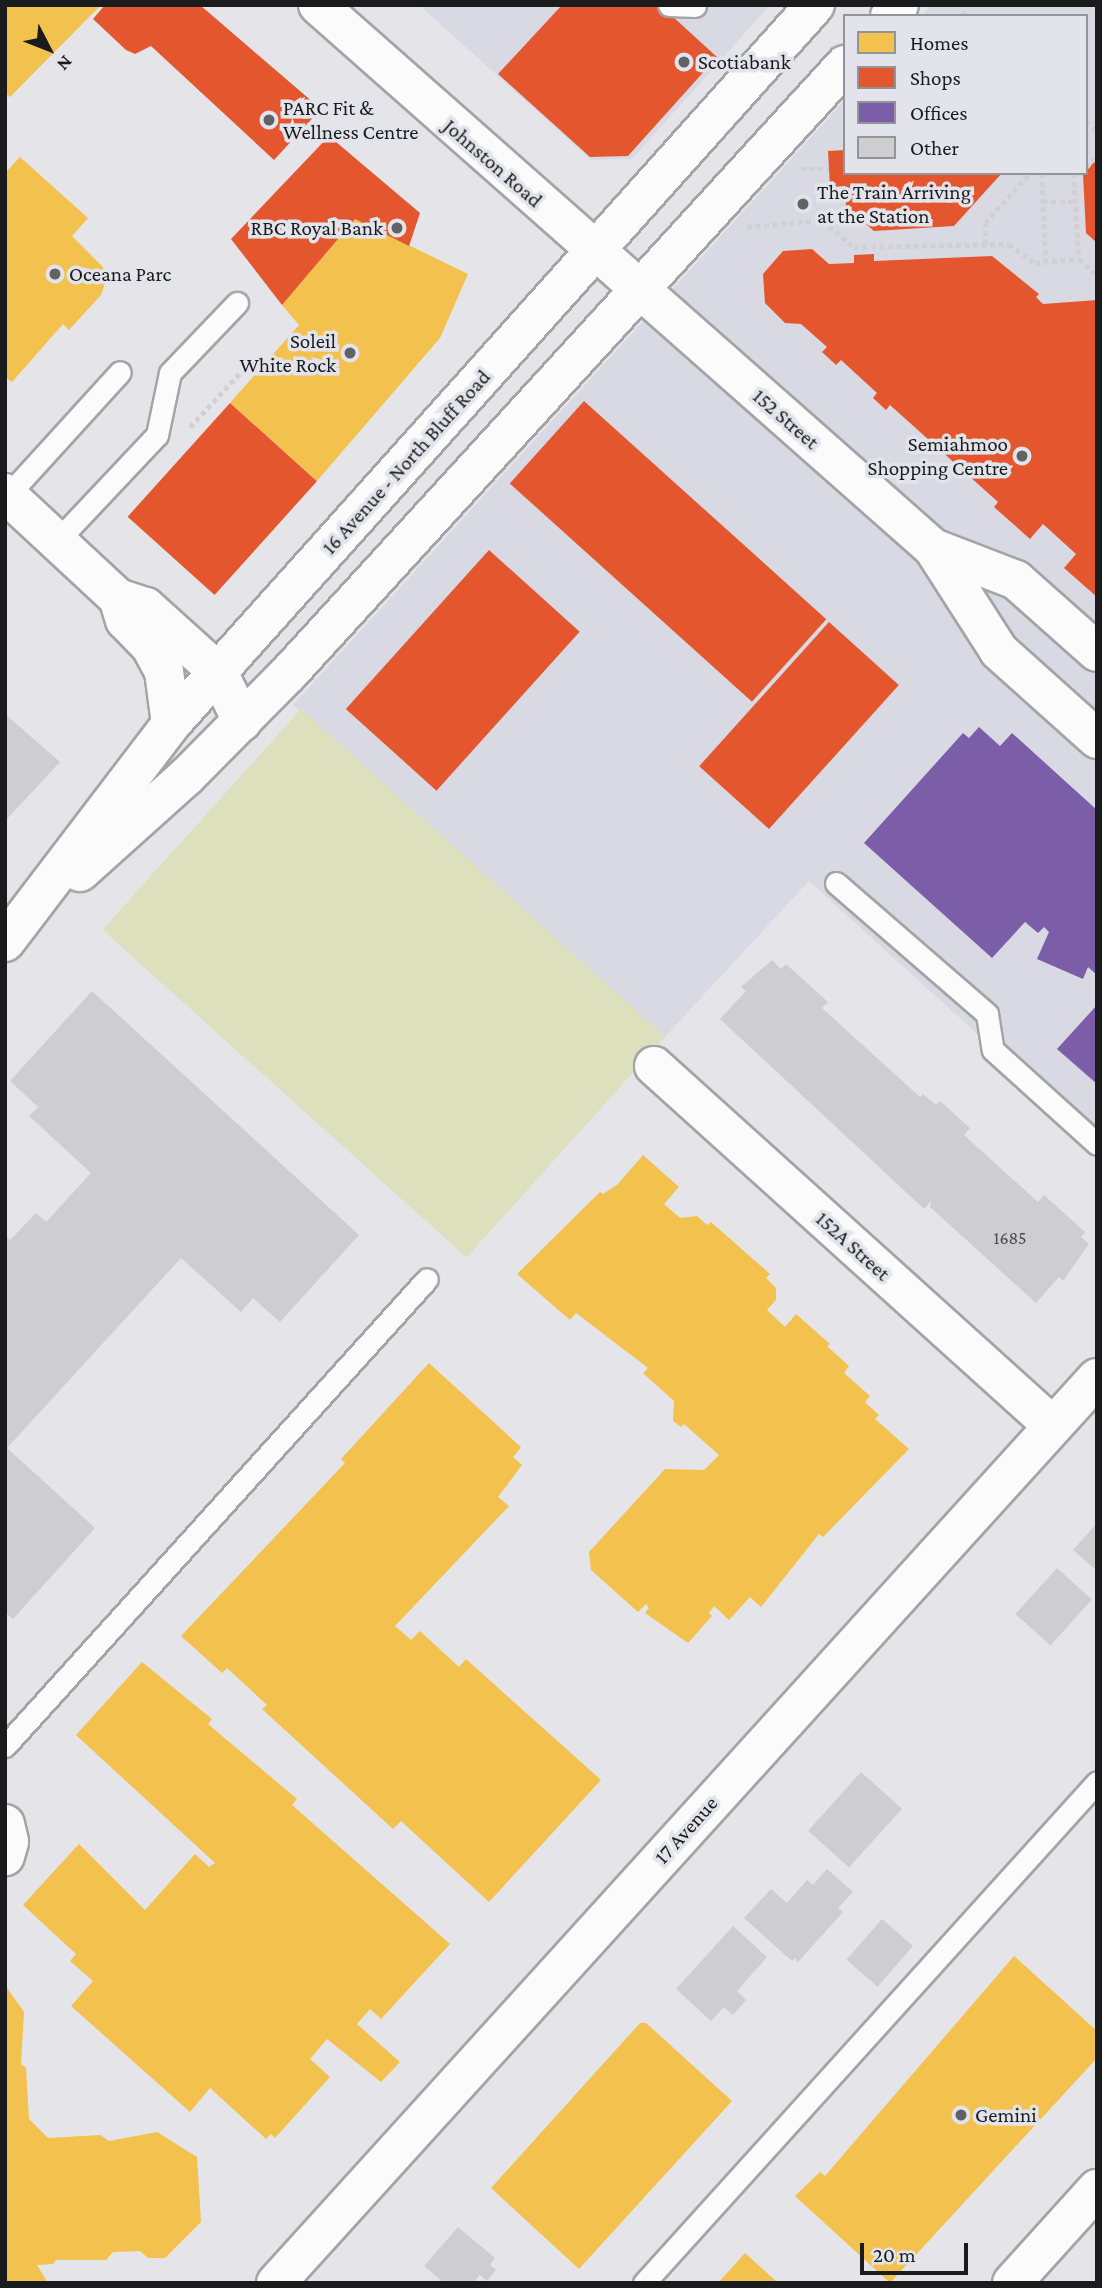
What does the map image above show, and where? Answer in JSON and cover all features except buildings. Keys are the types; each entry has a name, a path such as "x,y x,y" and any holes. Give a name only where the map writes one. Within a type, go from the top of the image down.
{"main road":[{"name":"Johnston Road","path":"318,5 639,290"},
{"name":"16 Avenue - North Bluff Road","path":"10,937 172,724 815,5"},
{"name":"16 Avenue - North Bluff Road","path":"10,937 242,721 843,67"},
{"name":"152 Street","path":"639,290 933,548 999,651 1097,739"},
{"path":"6,494 118,598 146,607 219,672 242,721"},
{"name":"152 Street","path":"933,548 1016,580 1097,652"},
{"path":"118,598 125,620 151,647 163,671 172,724"},
{"name":"152A Street","path":"654,1066 1053,1426"},
{"name":"17 Avenue","path":"276,2283 1097,1378"},
{"path":"5,1824 5,1856"},
{"path":"1012,2283 1097,2189"}],"lane":[{"path":"670,5 695,5"},
{"path":"57,541 157,435 170,373 237,303"},
{"path":"6,494 120,372"},
{"path":"836,883 987,1014 993,1050 1097,1144"},
{"path":"5,1746 427,1279"},
{"path":"644,2283 1097,1782"}],"path":[{"path":"790,169 830,169"},
{"path":"985,244 985,223 1028,175"},
{"path":"1042,175 1046,263"},
{"path":"1074,175 1079,259 1097,275"},
{"path":"1074,181 1079,175"},
{"path":"1043,202 1075,202"},
{"path":"737,228 823,220 854,247 1009,244 1035,263 1079,259"}],"shaded area":[{"path":"419,5 770,5 632,159 591,160"},
{"path":"931,5 1097,5 1097,1143 809,881 663,1039 293,705 843,102 843,175 1088,175 1088,14 923,14"}],"green space":[{"path":"301,709 665,1037 466,1258 102,930"}],"place":[{"name":"Scotiabank","path":"684,62"},
{"name":"PARC Fit & Wellness Centre","path":"269,120"},
{"name":"The Train Arriving at the Station","path":"803,204"},
{"name":"RBC Royal Bank","path":"397,228"},
{"name":"Oceana Parc","path":"55,274"},
{"name":"Soleil White Rock","path":"350,353"},
{"name":"Semiahmoo Shopping Centre","path":"1022,456"},
{"name":"Gemini","path":"961,2115"}]}
